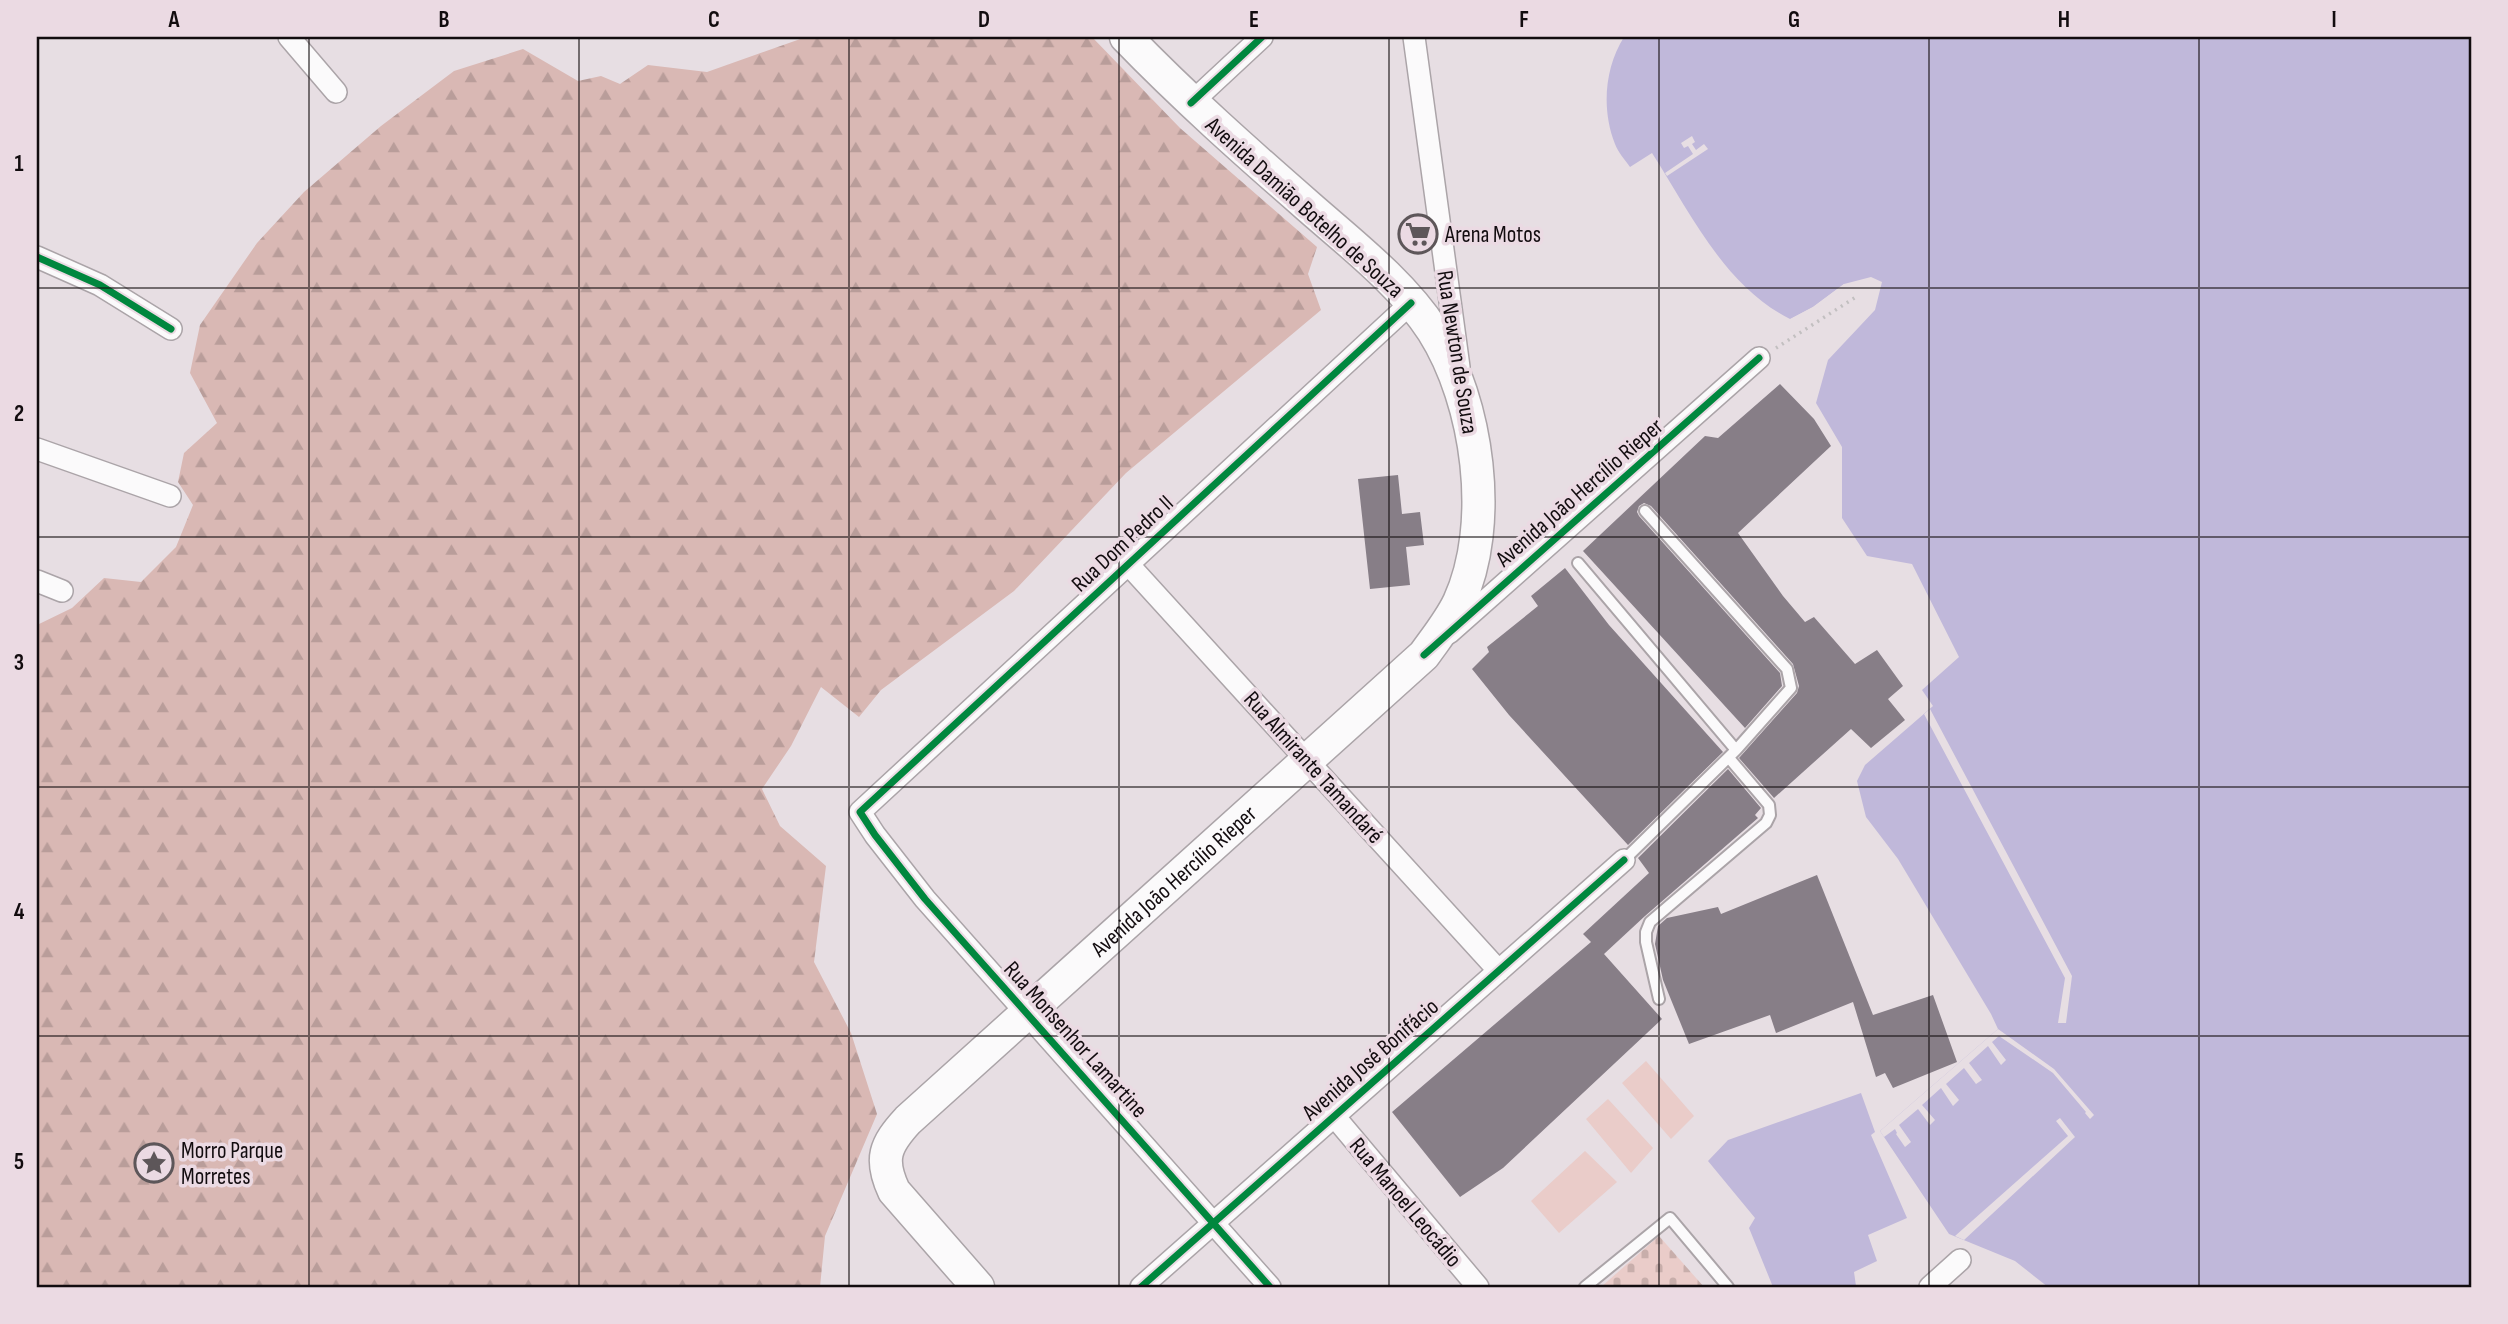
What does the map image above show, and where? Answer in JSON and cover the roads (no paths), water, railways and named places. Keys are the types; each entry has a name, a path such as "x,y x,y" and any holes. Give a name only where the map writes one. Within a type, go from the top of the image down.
{"main road":[{"name":"Avenida Damião Botelho de Souza","path":"1126,37 1191,103 1341,235 1411,303 1432,330 1462,393"},
{"name":"Rua Newton de Souza","path":"1423,655 1459,602 1475,546 1478,515 1475,464 1462,393"},
{"name":"Avenida João Hercílio Rieper","path":"967,1283 894,1191 885,1164 886,1151 894,1136 908,1120 1423,655"}],"street":[{"path":"289,37 337,92"},
{"path":"1191,103 1262,37"},
{"name":"Rua Newton de Souza","path":"1415,37 1462,393"},
{"path":"37,257 100,285 171,329"},
{"name":"Rua Dom Pedro II","path":"860,812 1411,303"},
{"name":"Avenida João Hercílio Rieper","path":"1423,655 1759,358"},
{"path":"37,449 170,496"},
{"name":"Rua Almirante Tamandaré","path":"1128,564 1499,971"},
{"path":"37,581 62,591"},
{"name":"Rua Monsenhor Lamartine","path":"860,812 908,878 1270,1287"},
{"name":"Avenida José Bonifácio","path":"1141,1287 1624,860"},
{"name":"Rua Manoel Leocádio","path":"1334,1116 1478,1287"},
{"path":"1930,1287 1960,1260"}],"lane":[{"path":"1624,860 1733,754 1791,688 1787,669 1645,512"},
{"path":"1578,564 1733,754 1769,805 1770,815 1766,823 1650,922 1646,942 1659,999"},
{"path":"1585,1287 1671,1218 1728,1287"}],"place":[{"name":"Arena Motos","path":"1418,234"},
{"name":"Morro Parque Morretes","path":"154,1163"}]}
